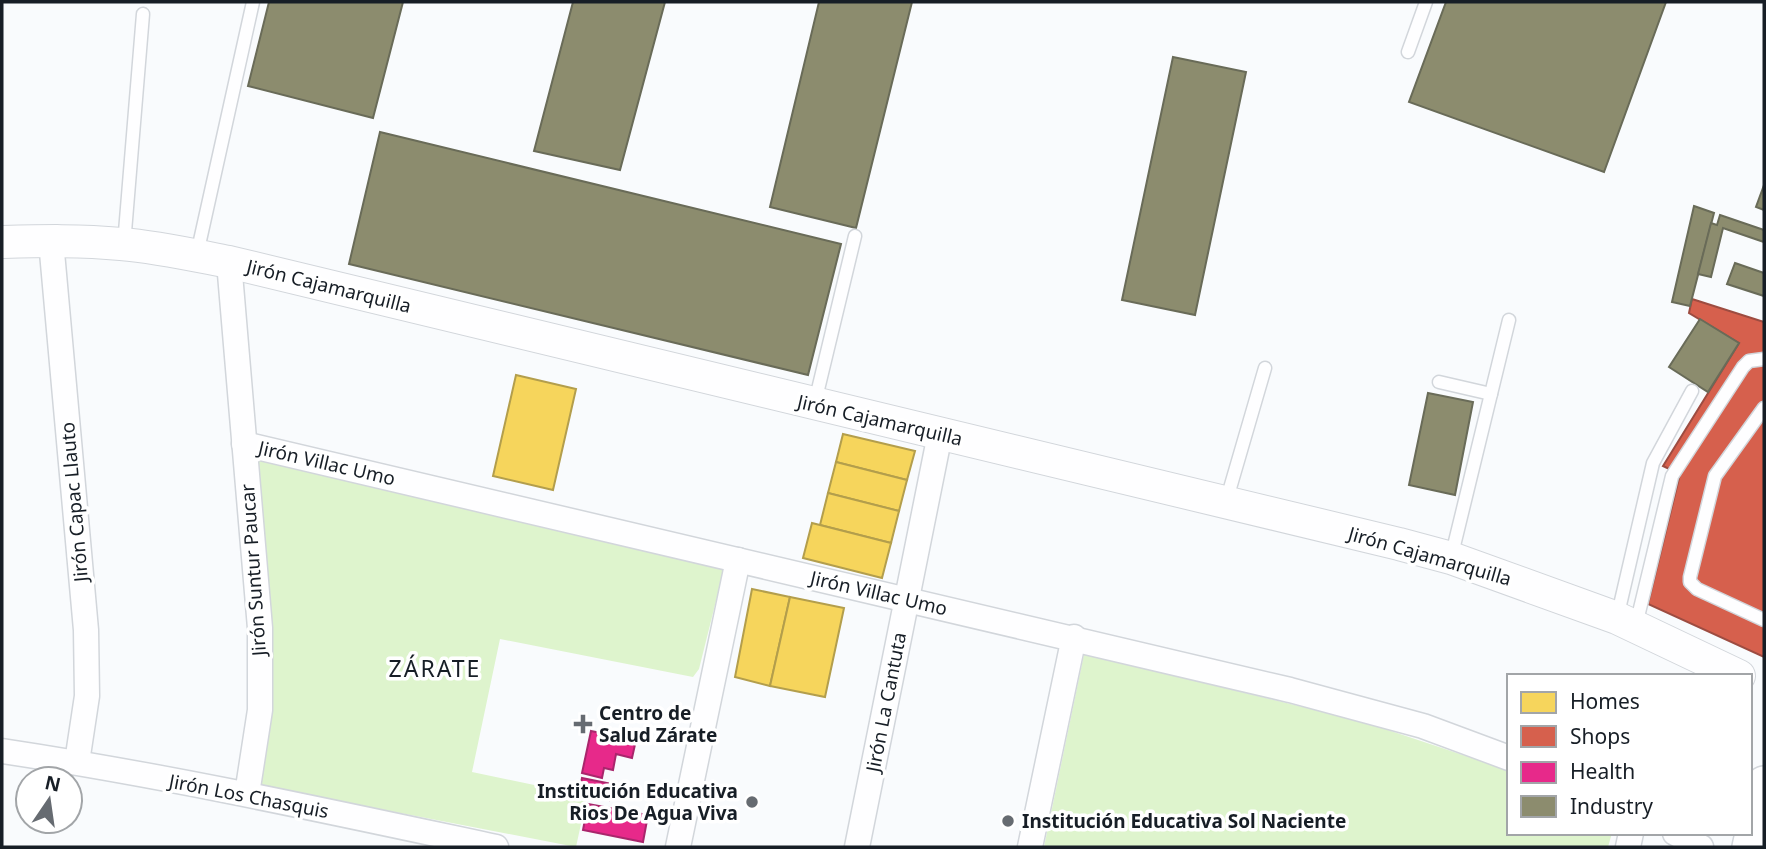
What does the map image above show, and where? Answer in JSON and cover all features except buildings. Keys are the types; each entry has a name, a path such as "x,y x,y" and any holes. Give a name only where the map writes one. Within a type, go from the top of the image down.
{"main road":[{"path":"1750,847 1764,784"}],"street":[{"name":"Jirón Capac Llauto","path":"51,241 86,630 87,696 77,762"},
{"name":"Jirón Cajamarquilla","path":"2,242 124,244 229,262 1451,558 1626,622 1736,674"},
{"name":"Jirón Suntur Paucar","path":"229,262 260,628 260,710 247,794"},
{"name":"Jirón La Cantuta","path":"857,847 940,434"},
{"name":"Jirón Villac Umo","path":"244,444 1074,637 1423,726 1507,757"},
{"path":"678,847 738,560"},
{"path":"1030,847 1074,637"},
{"name":"Jirón Los Chasquis","path":"2,751 77,762 247,794 496,847"},
{"path":"1679,835 1701,847"}],"lane":[{"path":"197,256 253,2"},
{"path":"1408,52 1426,2"},
{"path":"124,244 143,15"},
{"path":"814,404 855,236"},
{"path":"1451,558 1509,320"},
{"path":"1626,622 1672,476 1743,367 1749,361 1764,359"},
{"path":"1226,503 1265,368"},
{"path":"1439,382 1491,394"},
{"path":"1626,622 1653,463 1692,391"},
{"path":"1764,408 1715,476 1689,577 1697,589 1764,620"}],"green space":[{"path":"255,455 725,565 699,669 693,677 500,639 472,772 587,796 576,847 261,786"},
{"path":"1084,654 1361,721 1507,770 1507,835 1611,835 1608,847 1044,847"}],"place":[{"name":"Centro de Salud Zárate","path":"583,724"},
{"name":"Institución Educativa Rios De Agua Viva","path":"752,802"},
{"name":"Institución Educativa Sol Naciente","path":"1008,821"}],"district":[{"name":"ZÁRATE","path":"435,669"}]}
